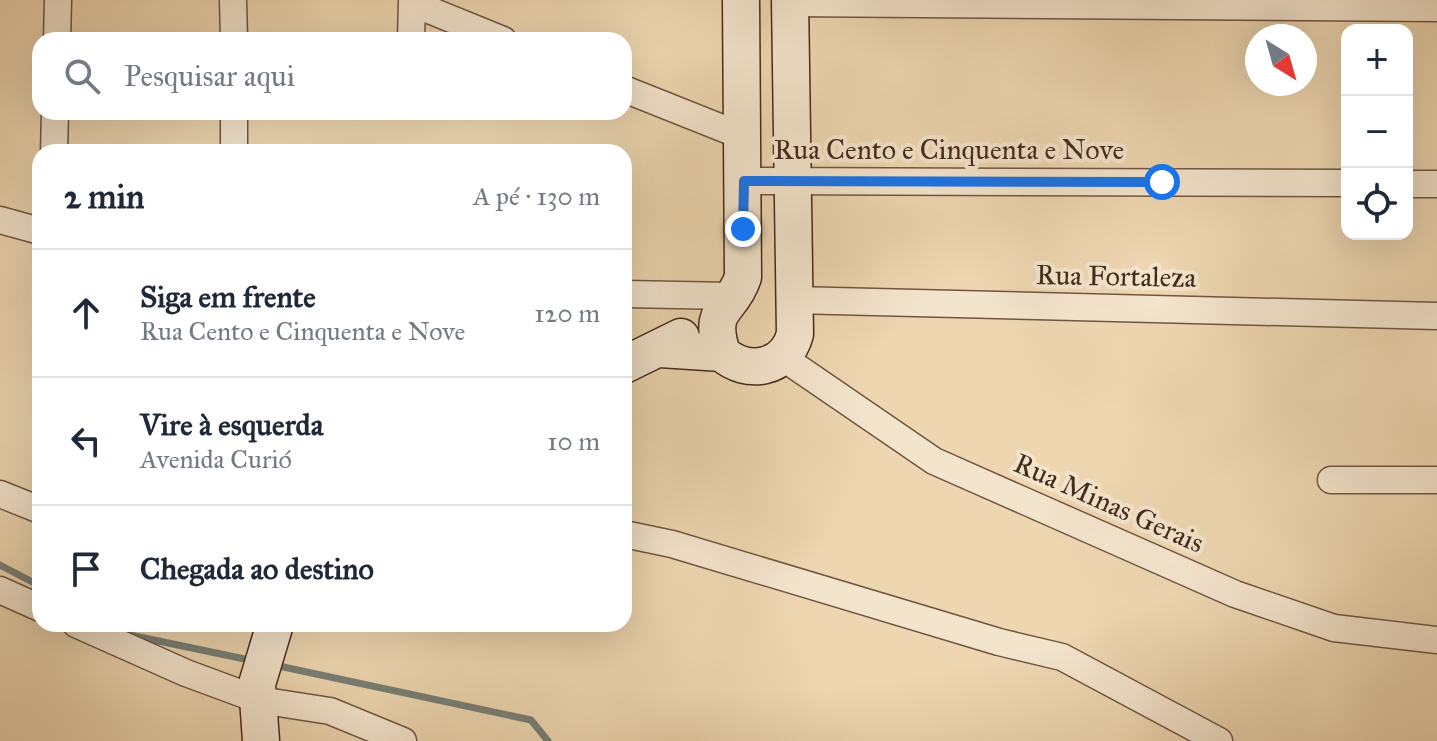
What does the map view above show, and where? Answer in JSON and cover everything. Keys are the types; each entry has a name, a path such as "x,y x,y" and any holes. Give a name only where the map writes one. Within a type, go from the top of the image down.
{"main road":[{"path":"741,0 743,277 726,304 715,331 722,353 732,362 747,368 767,366 782,357 792,346 795,334 790,2"},
{"path":"632,361 660,349 726,304"},
{"path":"660,349 722,353"},
{"path":"261,741 258,692 274,632"}],"street":[{"path":"57,32 58,0"},
{"path":"233,0 234,32"},
{"path":"411,32 412,2 484,32"},
{"path":"790,2 1437,8"},
{"path":"632,92 742,136"},
{"path":"54,144 55,120"},
{"path":"234,120 234,144"},
{"name":"Rua Cento e Cinquenta e Nove","path":"744,181 1341,183"},
{"path":"1413,184 1437,184"},
{"path":"0,220 32,229"},
{"path":"632,295 726,304"},
{"name":"Rua Fortaleza","path":"793,300 1437,316"},
{"name":"Rua Minas Gerais","path":"782,357 934,461 1235,594 1334,628 1437,640"},
{"path":"1331,480 1437,480"},
{"path":"0,494 32,507"},
{"path":"632,536 672,544 999,642 1062,657 1219,741"},
{"path":"0,590 32,604"},
{"path":"94,632 186,673 330,711 403,741"}],"waterway":[{"path":"0,565 32,582"},
{"path":"125,632 254,661"},
{"path":"274,665 531,720 548,741"}],"route":[{"path":"743,229 744,181 1162,182"}]}
